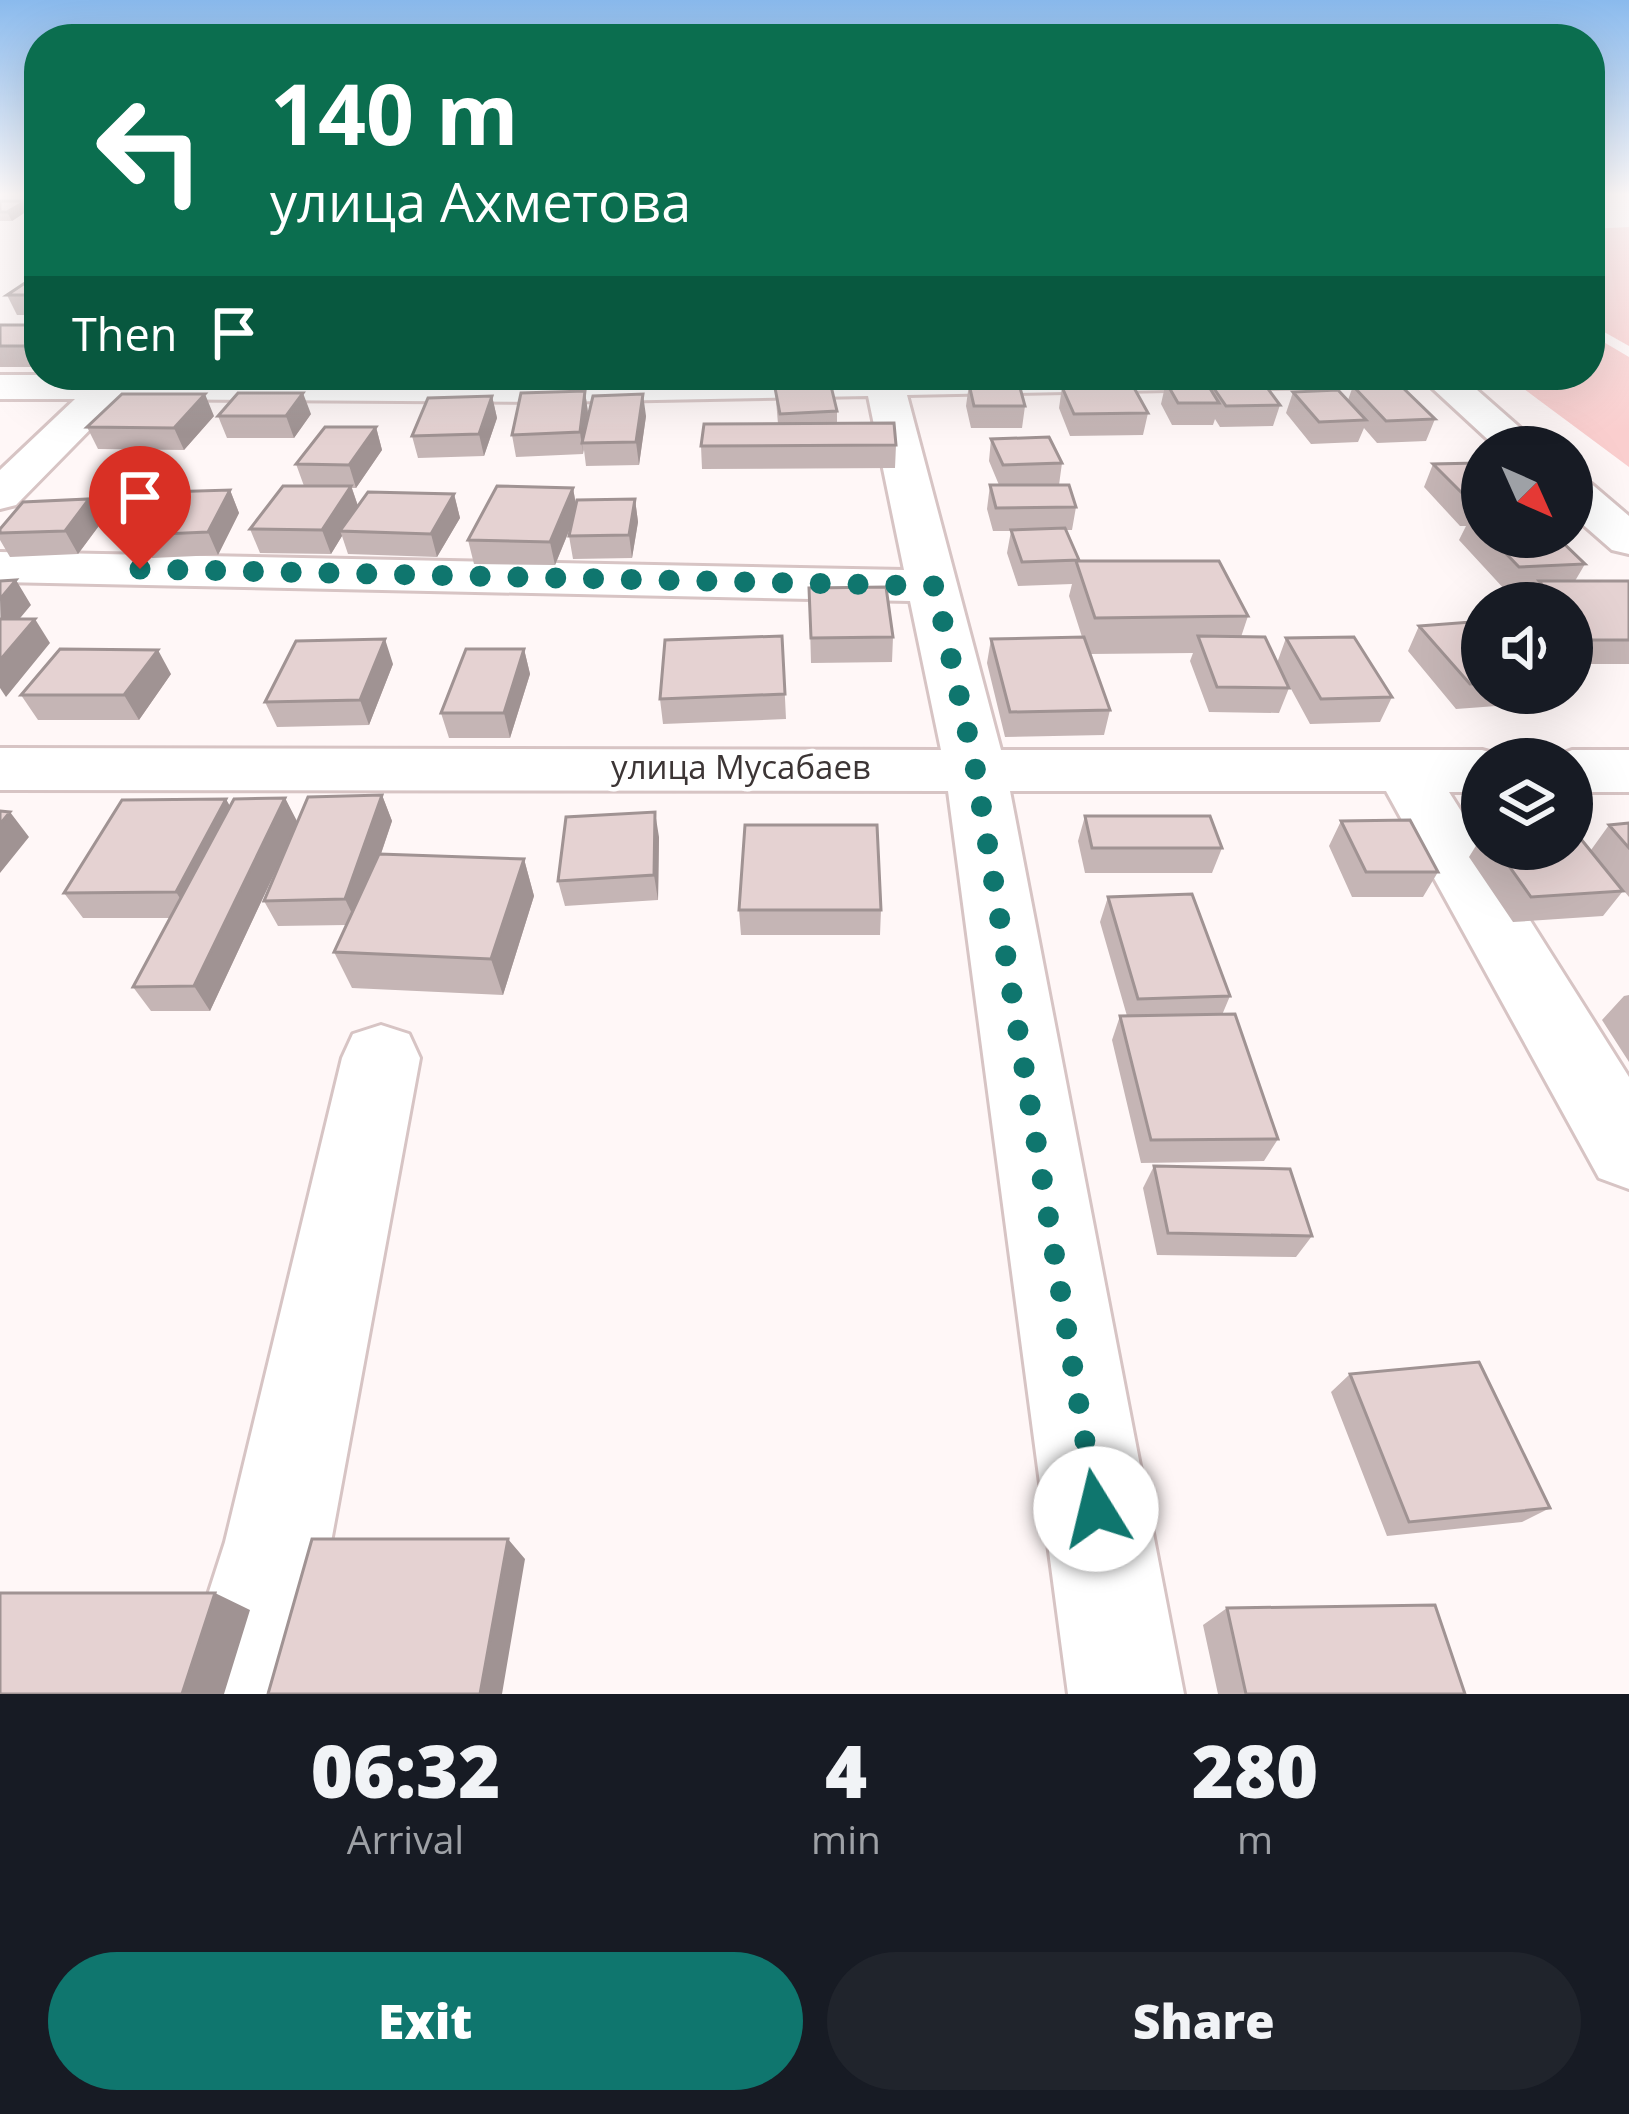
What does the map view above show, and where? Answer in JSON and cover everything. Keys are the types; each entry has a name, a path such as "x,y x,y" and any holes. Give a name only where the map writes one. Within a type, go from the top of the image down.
{"street":[{"path":"0,495 107,390"},
{"path":"887,390 975,767 1126,1694"},
{"path":"1454,390 1496,426"},
{"path":"1593,509 1629,540"},
{"path":"0,567 935,586"},
{"name":"улица Мусабаев","path":"0,769 1461,771"},
{"path":"1405,771 1629,1151"},
{"path":"1593,771 1629,771"},
{"path":"234,1694 278,1542 381,1058"}],"shaded area":[{"path":"1605,274 1629,274 1629,346 1605,332"},
{"path":"1605,343 1629,357 1629,467 1593,440 1593,426 1574,426 1525,390 1605,390"}],"building":[{"path":"24,284 24,295 7,295"},
{"path":"0,325 24,325 24,346 0,346"},
{"path":"775,390 832,390 837,411 780,414"},
{"path":"970,390 1021,390 1025,406 974,406"},
{"path":"1063,390 1135,390 1148,413 1074,414"},
{"path":"1171,390 1211,390 1219,403 1178,403"},
{"path":"1215,390 1269,390 1280,405 1226,406"},
{"path":"1338,390 1366,420 1319,422 1293,392"},
{"path":"1357,390 1405,390 1435,419 1386,421"},
{"path":"585,391 580,432 512,435 521,393"},
{"path":"238,393 303,393 286,416 218,416"},
{"path":"122,394 205,394 174,428 87,427"},
{"path":"643,394 636,442 582,443 593,396"},
{"path":"492,396 479,434 412,436 428,398"},
{"path":"894,423 896,445 701,446 704,424"},
{"path":"325,427 376,427 349,465 296,464"},
{"path":"1049,437 1062,463 1003,465 991,439"},
{"path":"1461,463 1461,492 1433,464"},
{"path":"990,485 1069,485 1076,507 996,508"},
{"path":"283,486 351,486 322,530 250,529"},
{"path":"497,486 573,488 550,542 468,540"},
{"path":"230,490 208,532 140,535 165,492"},
{"path":"368,492 454,494 431,534 340,531"},
{"path":"89,499 65,531 0,533 23,502"},
{"path":"635,499 629,535 569,536 577,500"},
{"path":"1065,528 1079,560 1022,562 1011,530"},
{"path":"1510,558 1579,558 1585,564 1519,567"},
{"path":"1076,561 1219,561 1248,616 1095,618"},
{"path":"16,580 0,599 0,581"},
{"path":"1629,581 1629,640 1593,640 1593,582 1540,582"},
{"path":"886,587 893,637 811,638 809,588"},
{"path":"0,619 35,619 0,660"},
{"path":"1461,623 1461,674 1419,626"},
{"path":"782,636 785,694 660,699 665,640"},
{"path":"1198,636 1265,637 1289,688 1217,687"},
{"path":"1084,637 1110,710 1010,712 991,639"},
{"path":"1354,637 1392,697 1321,699 1286,638"},
{"path":"385,639 360,700 265,702 296,641"},
{"path":"60,649 158,650 124,695 21,695"},
{"path":"466,649 524,649 504,713 441,713"},
{"path":"382,795 345,899 264,901 308,797"},
{"path":"285,798 194,986 133,987 234,799"},
{"path":"226,799 176,892 64,893 122,800"},
{"path":"655,812 654,875 558,881 566,817"},
{"path":"1085,816 1210,816 1222,848 1092,848"},
{"path":"1410,820 1438,872 1366,872 1341,821"},
{"path":"1629,823 1629,848 1609,825"},
{"path":"745,825 877,825 881,910 739,910"},
{"path":"379,854 524,859 491,959 334,952"},
{"path":"1593,854 1623,891 1531,897 1512,870 1593,870"},
{"path":"1192,894 1230,996 1138,999 1108,897"},
{"path":"1235,1014 1278,1139 1151,1140 1120,1016"},
{"path":"1154,1166 1290,1169 1312,1236 1168,1233"},
{"path":"1479,1362 1550,1508 1409,1522 1350,1374"},
{"path":"312,1539 508,1539 480,1694 268,1694"},
{"path":"0,1593 215,1593 182,1694 0,1694"},
{"path":"1435,1605 1465,1694 1246,1694 1227,1608"}],"route":[{"path":"140,569 935,586 975,767 1096,1509"}]}
